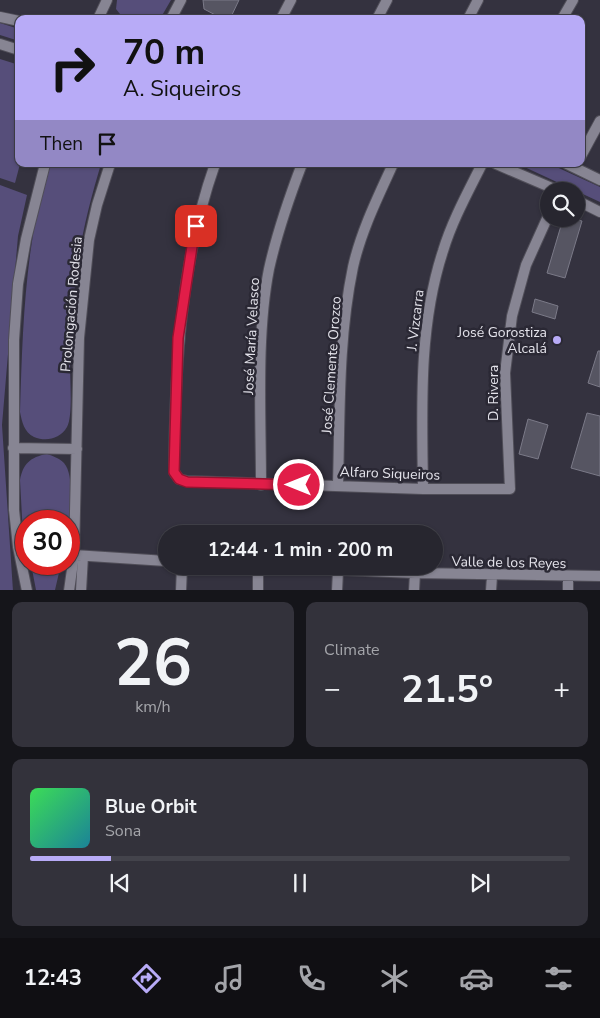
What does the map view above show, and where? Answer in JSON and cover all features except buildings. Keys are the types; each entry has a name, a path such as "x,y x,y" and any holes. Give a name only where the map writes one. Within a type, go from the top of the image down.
{"street":[{"path":"100,15 107,0"},
{"path":"173,15 181,0"},
{"path":"283,15 291,0"},
{"path":"379,15 387,0"},
{"path":"470,15 478,0"},
{"path":"564,15 573,0"},
{"path":"0,17 15,21"},
{"path":"0,44 15,49"},
{"path":"585,149 600,121"},
{"path":"27,590 18,547 15,519 13,448 14,340 18,284 26,239 44,167"},
{"name":"Prolongación Rodesia","path":"78,510 79,338 89,240 97,205 109,167"},
{"name":"Alfaro Siqueiros","path":"214,167 203,197 193,240 178,338 174,472 179,479 187,482 261,485 510,489"},
{"name":"José María Velasco","path":"261,485 261,353 269,271 283,216 301,167"},
{"name":"José Clemente Orozco","path":"338,485 341,374 346,313 354,266 372,211 392,167"},
{"name":"J. Vizcarra","path":"423,489 424,350 433,287 443,250 481,167"},
{"path":"503,167 540,183"},
{"path":"577,167 600,180"},
{"path":"585,204 600,212"},
{"name":"D. Rivera","path":"510,489 505,373 512,316 526,265 543,227"},
{"path":"13,448 77,449"},
{"path":"80,556 158,561"},
{"path":"69,590 73,575"},
{"path":"80,575 81,590"},
{"path":"181,590 182,575"},
{"path":"258,575 258,590"},
{"path":"337,590 338,575"},
{"path":"414,590 415,575"},
{"name":"Valle de los Reyes","path":"443,575 600,576"},
{"path":"491,590 492,576"},
{"path":"568,576 568,590"}],"shaded area":[{"path":"117,0 171,0 162,15 121,15 116,9"},
{"path":"0,23 15,28 15,40 0,35"},
{"path":"0,59 15,64 15,167 19,167 15,183 0,178"},
{"path":"50,167 100,167 85,224 75,286 69,422 61,434 48,439 34,437 28,432 20,412 26,287 41,194"},
{"path":"524,167 557,167 600,187 600,202 585,195 585,182 557,182"},
{"path":"0,185 27,195 18,236 2,425 13,590 0,590"},
{"path":"47,454 54,456 64,463 70,476 70,510 22,510 20,480 25,466 36,457"},
{"path":"33,575 58,575 55,590 36,590"}],"place":[{"name":"José Gorostiza Alcalá","path":"557,340"}],"route":[{"path":"196,226 178,338 174,472 179,479 187,482 299,485"}]}
